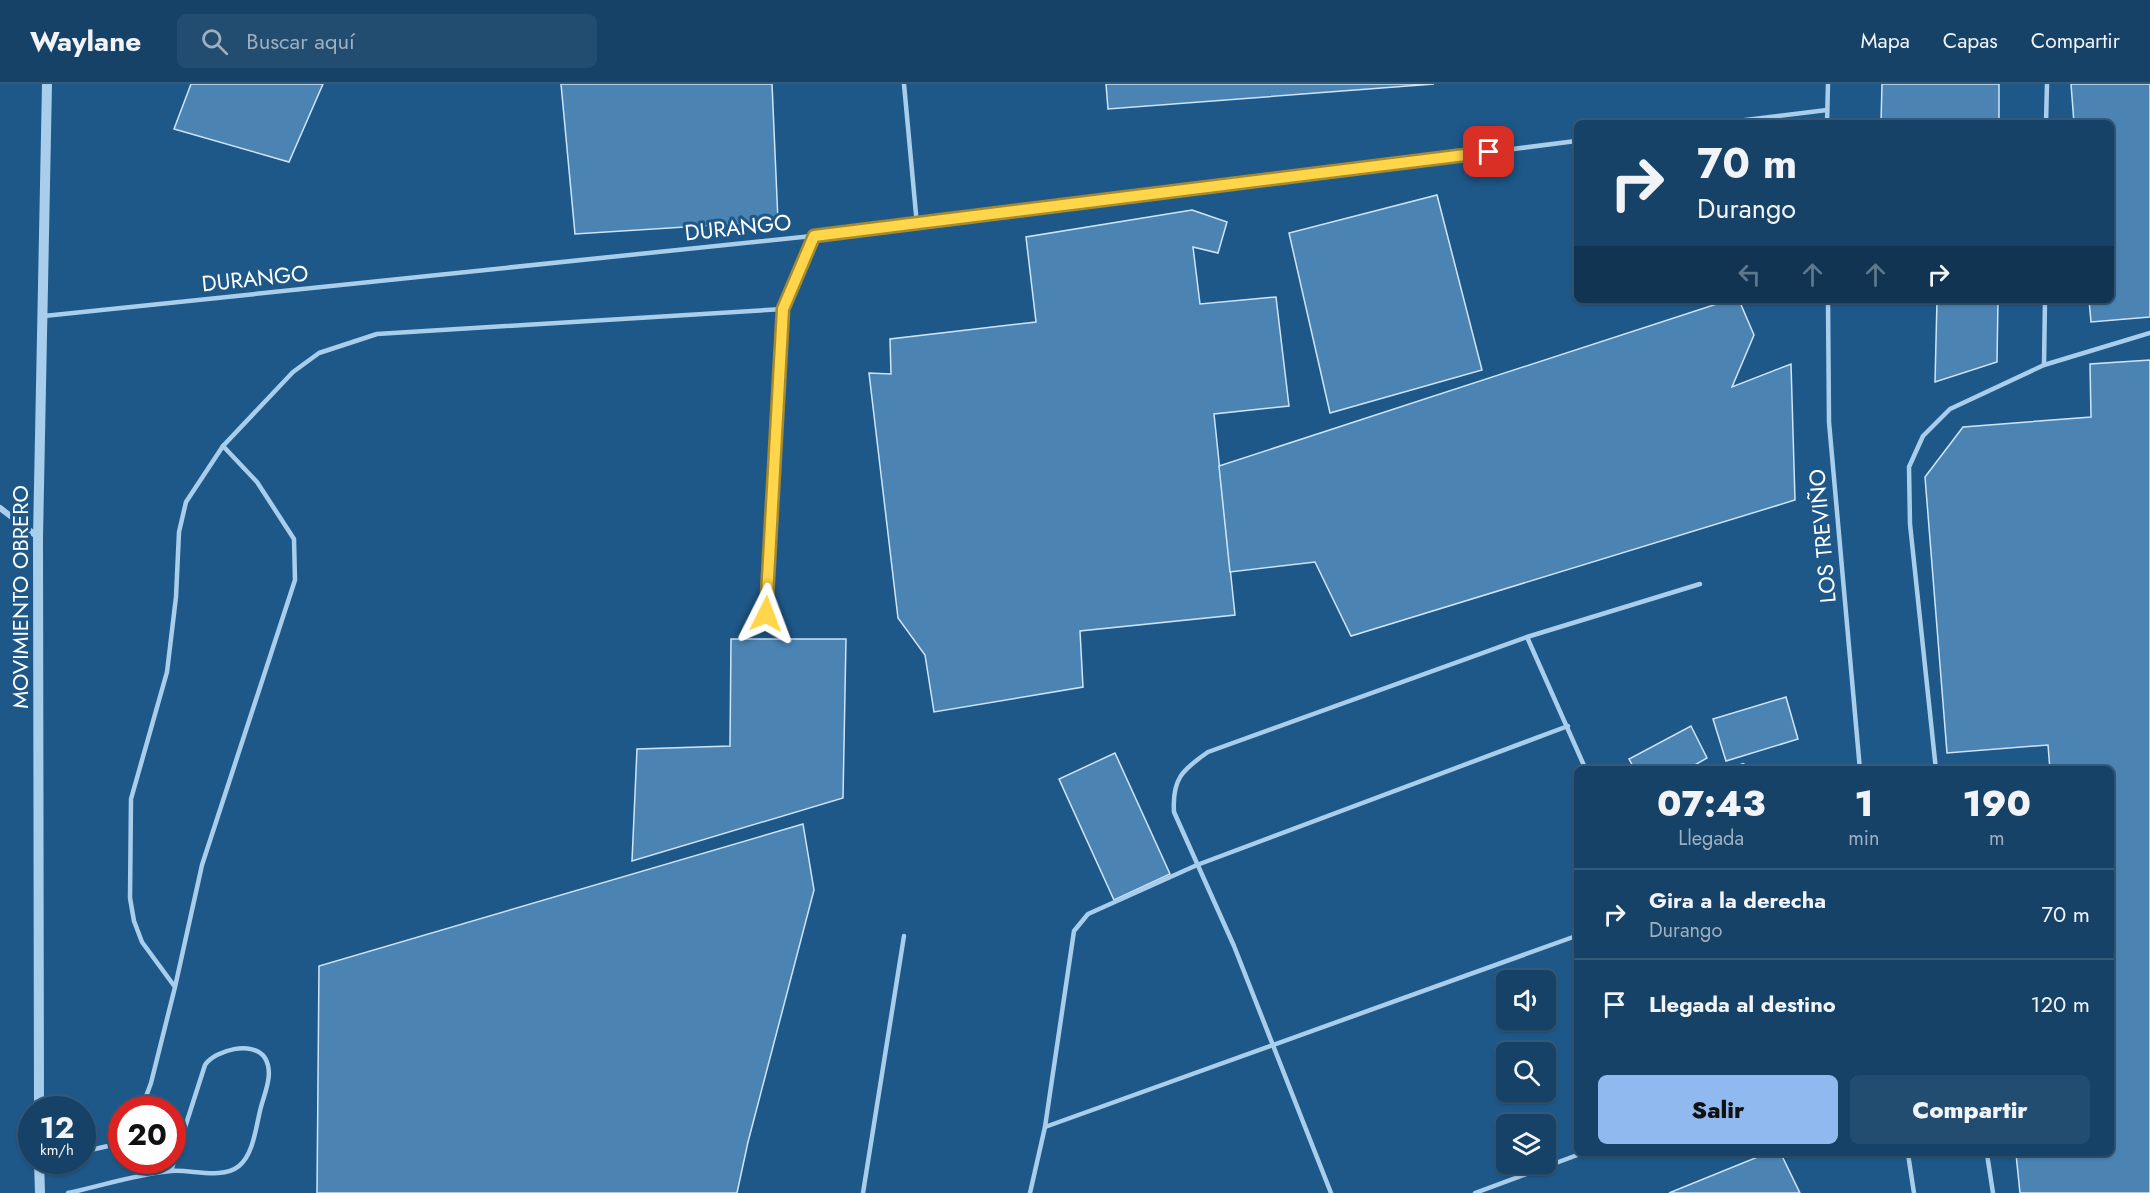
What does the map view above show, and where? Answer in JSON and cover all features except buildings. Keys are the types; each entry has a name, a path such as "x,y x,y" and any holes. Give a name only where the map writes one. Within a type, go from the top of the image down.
{"street":[{"name":"MOVIMIENTO OBRERO","path":"39,1096 38,537 47,84"},
{"path":"0,508 38,537"},
{"path":"39,1174 40,1193"}],"lane":[{"path":"904,84 917,225"},
{"path":"1827,120 1828,84"},
{"path":"2046,120 2047,84"},
{"path":"1745,120 1827,110"},
{"name":"DURANGO","path":"44,316 917,225 1574,141"},
{"path":"766,614 783,309 814,236"},
{"name":"LOS TREVIÑO","path":"1828,303 1829,422 1860,766"},
{"path":"2044,365 2045,303"},
{"path":"175,987 142,942 134,921 130,898 131,799 167,672 176,597 179,532 186,502 223,446 293,372 319,353 377,334 783,309"},
{"path":"1936,766 1910,524 1909,467 1923,436 1950,409 2044,365 2150,333"},
{"path":"146,1096 175,987 202,865 295,580 294,539 258,482 223,446"},
{"path":"1331,1193 1234,946 1174,812 1173,792 1179,777 1191,763 1208,752 1527,637 1700,584"},
{"path":"1527,637 1584,766"},
{"path":"1030,1193 1045,1126 1059,1022 1076,926 1088,914 1197,865 1568,726"},
{"path":"863,1193 904,936"},
{"path":"1045,1126 1574,937"},
{"path":"252,1049 262,1055 267,1061 270,1075 248,1153 242,1162 229,1172 171,1171 205,1065 211,1056 223,1051 252,1049"},
{"path":"1475,1193 1575,1156"},
{"path":"1908,1156 1914,1193"},
{"path":"1987,1156 1993,1193"},
{"path":"68,1193 157,1174"}],"route":[{"path":"766,614 783,309 814,236 917,225 1489,152"}]}
